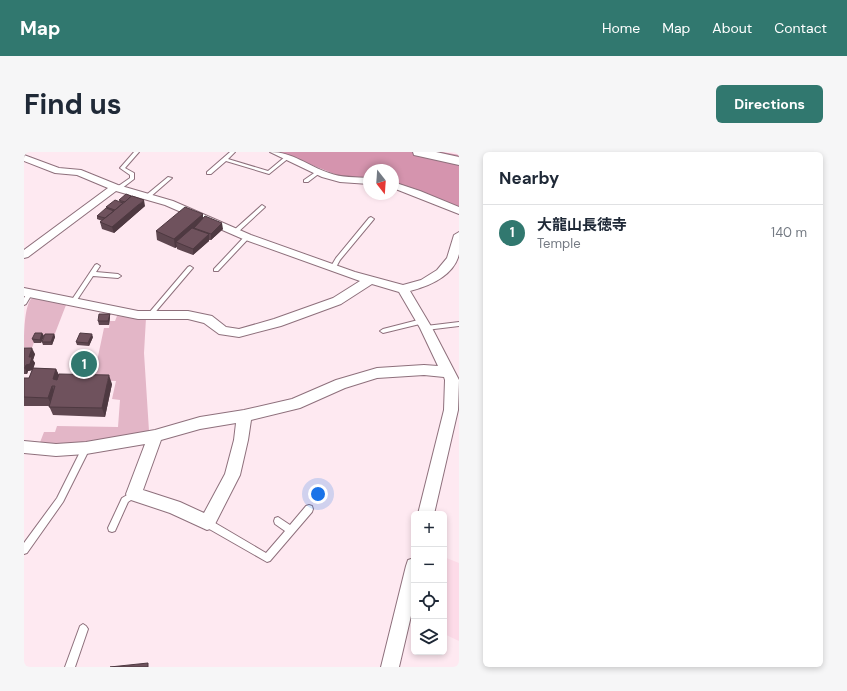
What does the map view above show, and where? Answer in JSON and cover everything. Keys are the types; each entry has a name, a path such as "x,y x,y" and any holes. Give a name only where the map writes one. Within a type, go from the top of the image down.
{"street":[{"path":"275,152 319,172 340,179 363,181"},
{"path":"419,152 459,161"},
{"path":"24,158 58,171 78,172 117,188 176,205 247,237 333,268 403,289 434,279 442,273 452,256 459,236"},
{"path":"399,187 459,211"},
{"path":"24,255 117,188"},
{"path":"26,296 73,302 109,310 150,315 188,315 208,319 223,331 239,333 277,323 337,300 370,280"},
{"path":"403,289 424,324 452,380 455,409 427,511"},
{"path":"24,447 56,450 86,448 155,436 200,423 244,416 294,404 341,384 377,373 424,370 449,372"},
{"path":"155,436 134,494 174,507 207,524 232,476 241,440 244,416"},
{"path":"390,667 411,579"}],"lane":[{"path":"117,188 132,178 132,174 122,168 137,152"},
{"path":"209,173 233,152"},
{"path":"226,159 269,173 288,157"},
{"path":"306,181 319,172"},
{"path":"147,197 170,178"},
{"path":"235,232 262,207"},
{"path":"333,268 338,259 371,219"},
{"path":"216,270 247,237"},
{"path":"73,302 97,266"},
{"path":"150,315 190,268"},
{"path":"93,274 118,276"},
{"path":"383,331 424,324 459,324"},
{"path":"24,550 60,500 86,448"},
{"path":"112,528 125,500 134,494"},
{"path":"207,524 267,558 309,509"},
{"path":"278,521 291,530"},
{"path":"70,667 83,629"}],"shaded area":[{"path":"279,152 442,152 459,155 459,207 399,185 399,164 363,164 363,179 342,177"},
{"path":"32,298 66,305 54,336 36,336 32,348 24,347 24,328 27,307"},
{"path":"117,316 146,318 144,353 148,433 77,446 39,445 44,432 55,432 57,426 118,427 120,400 112,399 116,381 93,380 104,328 109,328 110,321 115,321"},
{"path":"447,558 459,563 459,641 447,635"}],"building":[{"path":"126,194 131,196 125,202 119,200"},
{"path":"132,196 144,200 112,227 100,222"},
{"path":"115,200 123,203 115,210 106,207"},
{"path":"185,207 203,214 174,239 156,231"},
{"path":"106,208 114,211 105,218 97,216"},
{"path":"205,216 222,223 211,234 194,228"},
{"path":"192,228 209,234 193,249 176,242"},
{"path":"99,314 110,314 108,321 98,321"},
{"path":"35,333 42,333 40,340 32,339"},
{"path":"80,333 92,334 88,343 76,342"},
{"path":"45,334 54,334 51,342 42,342"},
{"path":"24,348 32,348 29,357 32,357 30,364 26,365 25,368 24,368"},
{"path":"33,368 56,369 53,379 57,380 59,374 109,375 102,408 49,407 55,386 52,386 48,398 24,397 24,378 29,378"},
{"path":"148,663 148,667 110,667"}],"place":[{"name":"大龍山長徳寺","path":"84,364"}]}
